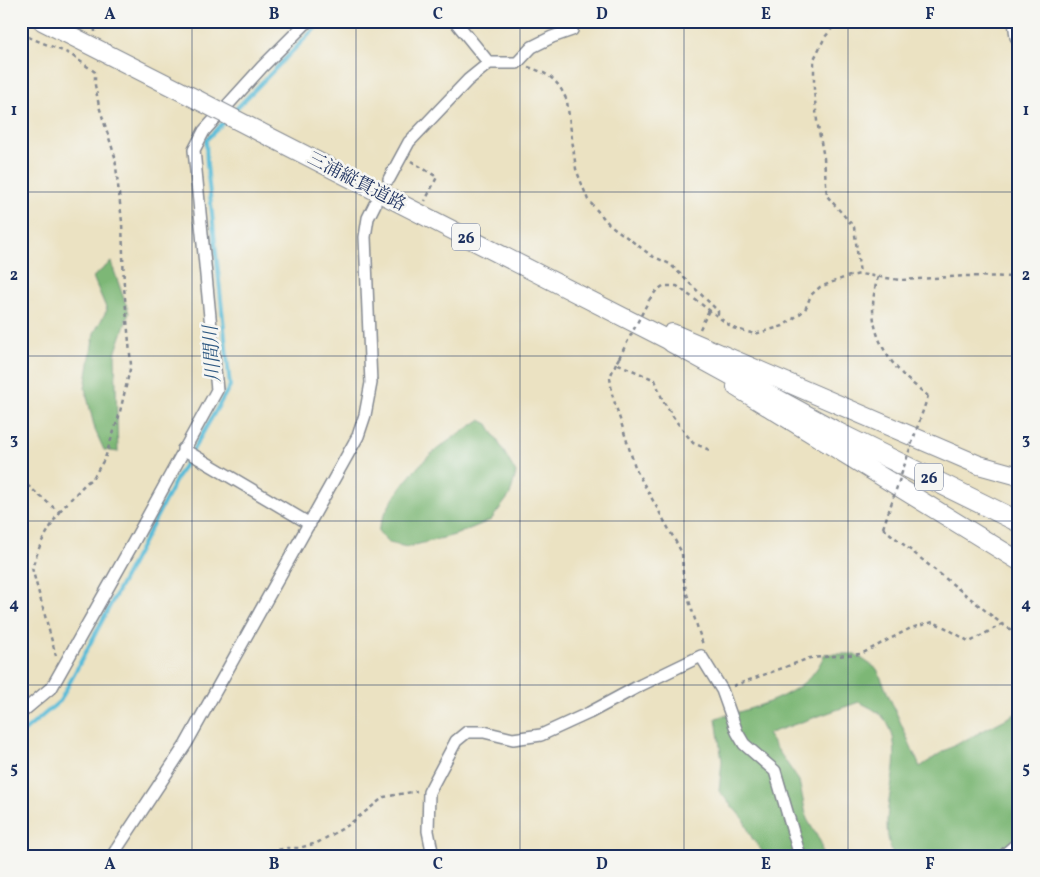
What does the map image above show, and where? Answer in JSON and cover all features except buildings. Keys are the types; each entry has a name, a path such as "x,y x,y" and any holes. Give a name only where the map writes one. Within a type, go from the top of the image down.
{"highway":[{"name":"26","path":"672,342 743,375 841,429 1019,522"},
{"name":"26","path":"841,429 1019,513"}],"main road":[{"name":"三浦縦貫道路","path":"42,21 672,342"},
{"name":"26","path":"605,309 658,327 979,465 1019,476"},
{"path":"626,320 1019,561"}],"street":[{"path":"21,713 52,687 217,390 194,150 204,131 262,67 308,21"},
{"path":"455,21 488,64"},
{"path":"389,179 409,142 468,80 488,64 518,63 532,47 572,30 572,21"},
{"path":"1014,21 1016,37 1019,40"},
{"path":"112,856 186,744 358,436 366,415 372,383 365,237 368,218 375,204"},
{"path":"185,450 310,524"},
{"path":"433,856 428,831 429,792 456,741 467,732 484,732 513,739 541,735 589,714 641,685 701,656 722,690 737,732 744,744 775,772 800,856"},
{"path":"1003,856 1019,842"}],"path":[{"path":"94,21 95,34"},
{"path":"838,21 826,37 814,59 814,90 817,121 824,158 827,196 854,227 860,274"},
{"path":"21,34 70,54 95,72 95,85 99,106 115,156 122,222 124,287 131,365 119,416 105,458 93,478 86,483 60,512 41,543 32,568 59,672"},
{"path":"518,63 550,76 563,92 567,101 576,169 588,200 610,224 652,256 670,264 718,311 718,319"},
{"path":"402,155 437,177 425,202"},
{"path":"701,656 703,648 686,591 682,553 636,470 612,394 610,377 649,300 656,291 663,286 677,286 718,319 733,328 755,334 783,326 805,310 811,295 820,286 831,281 860,274 900,280 965,276 1019,277"},
{"path":"878,277 872,301 873,322 883,348 904,376 928,396 883,528 1002,624 1019,635"},
{"path":"698,335 709,310"},
{"path":"616,364 655,380 664,401 676,421 694,443 712,451"},
{"path":"21,480 60,512"},
{"path":"722,690 810,658 861,654 911,628 933,622 970,642 1002,624"},
{"path":"223,856 242,853 262,853 308,846 347,826 384,796 419,791 429,792"}],"green space":[{"path":"111,262 129,313 115,354 118,452 104,450 95,430 85,388 94,333 107,310 93,277"},
{"path":"480,420 488,424 516,473 510,495 491,520 455,535 407,547 389,543 378,531 392,500 399,490 430,455"},
{"path":"825,654 855,654 877,669 920,767 944,751 1019,712 1019,834 996,856 894,856 888,839 887,821 895,747 891,731 882,716 859,702 767,734 799,781 807,819 821,843 822,856 766,856 752,838 743,819 719,791 722,761 716,718 770,702 796,689 815,671"}],"waterway":[{"name":"川間川","path":"233,112 322,21"},
{"name":"川間川","path":"21,734 60,701 178,476 230,386 206,140 225,121"}]}
